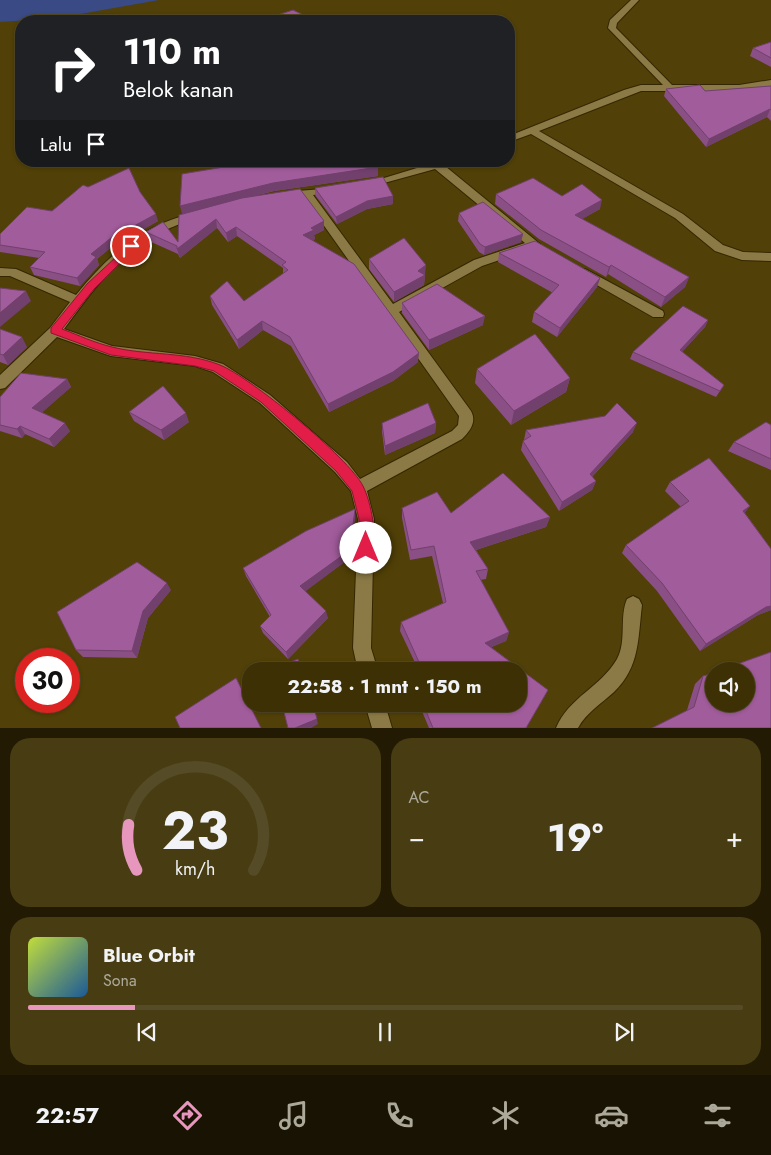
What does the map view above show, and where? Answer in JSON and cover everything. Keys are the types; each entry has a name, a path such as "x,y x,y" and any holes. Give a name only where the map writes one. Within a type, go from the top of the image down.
{"street":[{"path":"635,0 613,22 612,28 670,88"},
{"path":"515,137 641,88 739,88 771,83"},
{"path":"531,130 679,216 719,248 742,256 771,257"},
{"path":"274,196 348,188 434,167"},
{"path":"391,310 478,263 538,247 439,167"},
{"path":"306,193 466,415 465,427 457,435 358,488"},
{"path":"0,384 55,331 119,256 142,237 167,223 208,212"},
{"path":"575,268 658,314"},
{"path":"0,272 12,272 79,301"},
{"path":"55,331 111,351 196,361 218,368 266,399 341,467 358,488 366,519 362,648 366,662"},
{"path":"566,728 576,711 615,676 628,655 633,605"},
{"path":"378,712 382,728"}],"shaded area":[{"path":"0,0 159,0 75,15 15,15 15,21 0,22"}],"building":[{"path":"293,10 303,15 278,15"},
{"path":"771,42 771,58 753,48"},
{"path":"700,85 705,91 771,86 771,110 709,139 666,89"},
{"path":"224,167 378,167 273,183 180,206 182,174"},
{"path":"129,168 140,192 156,214 132,227 127,225 91,254 96,257 77,278 30,267 45,252 0,245 0,234 27,207 52,211 83,185 88,187"},
{"path":"383,177 393,196 367,201 336,217 315,188"},
{"path":"533,178 562,196 582,184 602,200 575,215 689,277 665,297 611,265 609,267 541,230 496,194"},
{"path":"300,189 324,221 311,228 314,230 303,235 354,264 419,353 393,372 328,404 290,337 262,321 237,340 210,296 227,281 244,301 288,270 282,265 286,262 236,227 226,233 216,219 177,249 177,246 146,232 163,222 178,242 179,215 242,198"},
{"path":"483,202 523,234 485,247 480,244 459,213"},
{"path":"404,238 426,265 418,271 425,275 394,292 369,259"},
{"path":"535,241 600,278 560,328 534,312 559,285 499,253"},
{"path":"437,284 485,316 429,340 402,303"},
{"path":"0,288 26,291 0,313"},
{"path":"683,306 708,320 680,350 724,385 720,391 633,352"},
{"path":"0,329 22,337 3,355 0,354"},
{"path":"535,334 570,378 514,411 477,369"},
{"path":"21,373 67,379 32,408 65,423 49,439 20,426 17,429 0,425 0,397"},
{"path":"163,386 186,413 161,430 129,412"},
{"path":"428,403 436,423 385,446 382,423"},
{"path":"617,403 637,423 590,474 596,481 562,502 523,441 531,436 526,430 605,416"},
{"path":"766,422 771,425 771,459 734,442"},
{"path":"709,458 750,506 743,511 771,549 771,606 766,607 706,644 662,583 626,545 689,501 670,482"},
{"path":"503,473 550,517 470,542 488,569 476,571 509,632 485,643 510,662 419,662 401,622 446,602 434,546 411,550 402,508 437,492 451,513"},
{"path":"355,509 350,550 300,586 326,611 286,652 260,626 271,615 243,568 306,531"},
{"path":"137,562 167,583 143,611 132,651 80,650 80,648 75,648 57,612"},
{"path":"771,652 771,728 652,728 694,707 703,676 705,675 705,712 755,712 755,662 743,662"},
{"path":"527,674 548,690 526,728 433,728 426,712 527,712"},
{"path":"236,678 242,690 242,712 253,712 261,728 180,728 175,717"},
{"path":"284,712 315,712 317,719 295,728 288,728"}],"route":[{"path":"131,246 90,287 55,331 111,351 196,361 218,368 266,399 341,467 358,488 366,519 366,548"}]}
